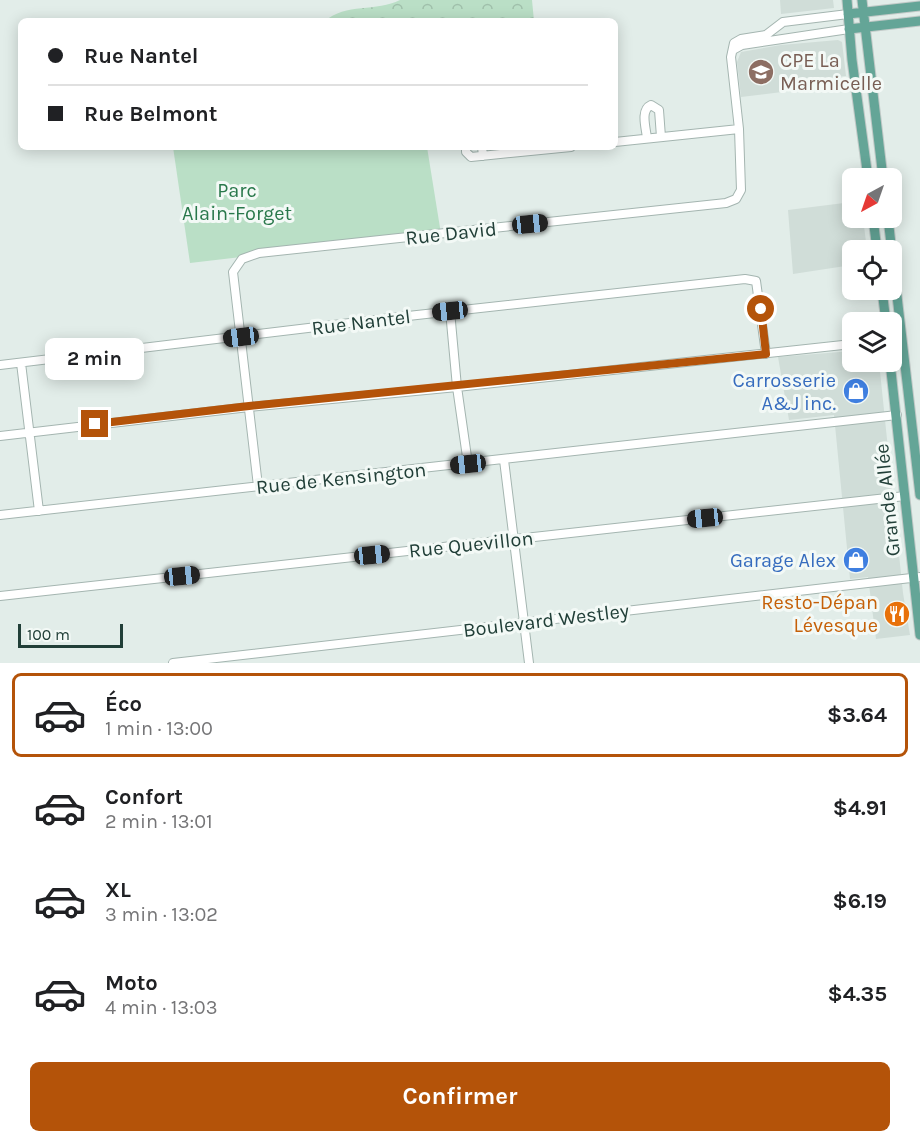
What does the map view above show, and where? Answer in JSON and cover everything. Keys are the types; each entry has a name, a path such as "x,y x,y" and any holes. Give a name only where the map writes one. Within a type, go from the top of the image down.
{"main road":[{"path":"847,0 867,168"},
{"path":"862,0 882,168"},
{"path":"848,14 920,6"},
{"path":"849,29 920,21"},
{"name":"Grande Allée","path":"889,228 916,424 920,495"},
{"name":"Grande Allée","path":"891,372 917,578 920,635"}],"street":[{"path":"732,52 733,45 739,39 766,35 783,22 848,14"},
{"path":"732,52 739,46 849,29"},
{"name":"Rue David","path":"241,337 233,272 242,259 259,253 726,203 736,199 741,190 739,129 732,52"},
{"path":"647,138 645,112 651,105 659,110 661,137"},
{"path":"618,142 739,129"},
{"path":"467,150 469,156 537,150"},
{"path":"482,150 483,156"},
{"name":"Rue Nantel","path":"0,365 450,311 745,279 756,281 766,354"},
{"path":"450,311 457,387 468,464"},
{"path":"241,337 258,486"},
{"path":"0,435 249,406 457,387 842,346"},
{"path":"21,363 39,511"},
{"name":"Rue de Kensington","path":"0,515 897,415"},
{"path":"504,460 529,663"},
{"name":"Rue Quevillon","path":"0,596 905,496"},
{"name":"Boulevard Westley","path":"173,663 917,578"}],"shaded area":[{"path":"780,0 833,0 834,8 781,14"},
{"path":"838,40 842,42 846,76 782,83 782,92 741,97 737,62 741,52 781,45"},
{"path":"842,203 842,228 864,228 866,240 842,240 842,267 793,274 788,210"},
{"path":"842,352 842,372 880,372 903,593 910,635 876,639 868,577 850,579 834,415 789,420 778,357"}],"green space":[{"path":"400,0 532,0 534,18 329,18 342,12 391,4"},
{"name":"Parc Alain-Forget","path":"173,150 427,150 441,234 190,263"}],"place":[{"name":"CPE La Marmicelle","path":"761,72"},
{"name":"Carrosserie A&J inc.","path":"856,391"},
{"name":"Garage Alex","path":"856,560"},
{"name":"Resto-Dépan Lévesque","path":"897,614"}],"route":[{"path":"95,424 249,406 457,387 766,354 761,309"}]}
